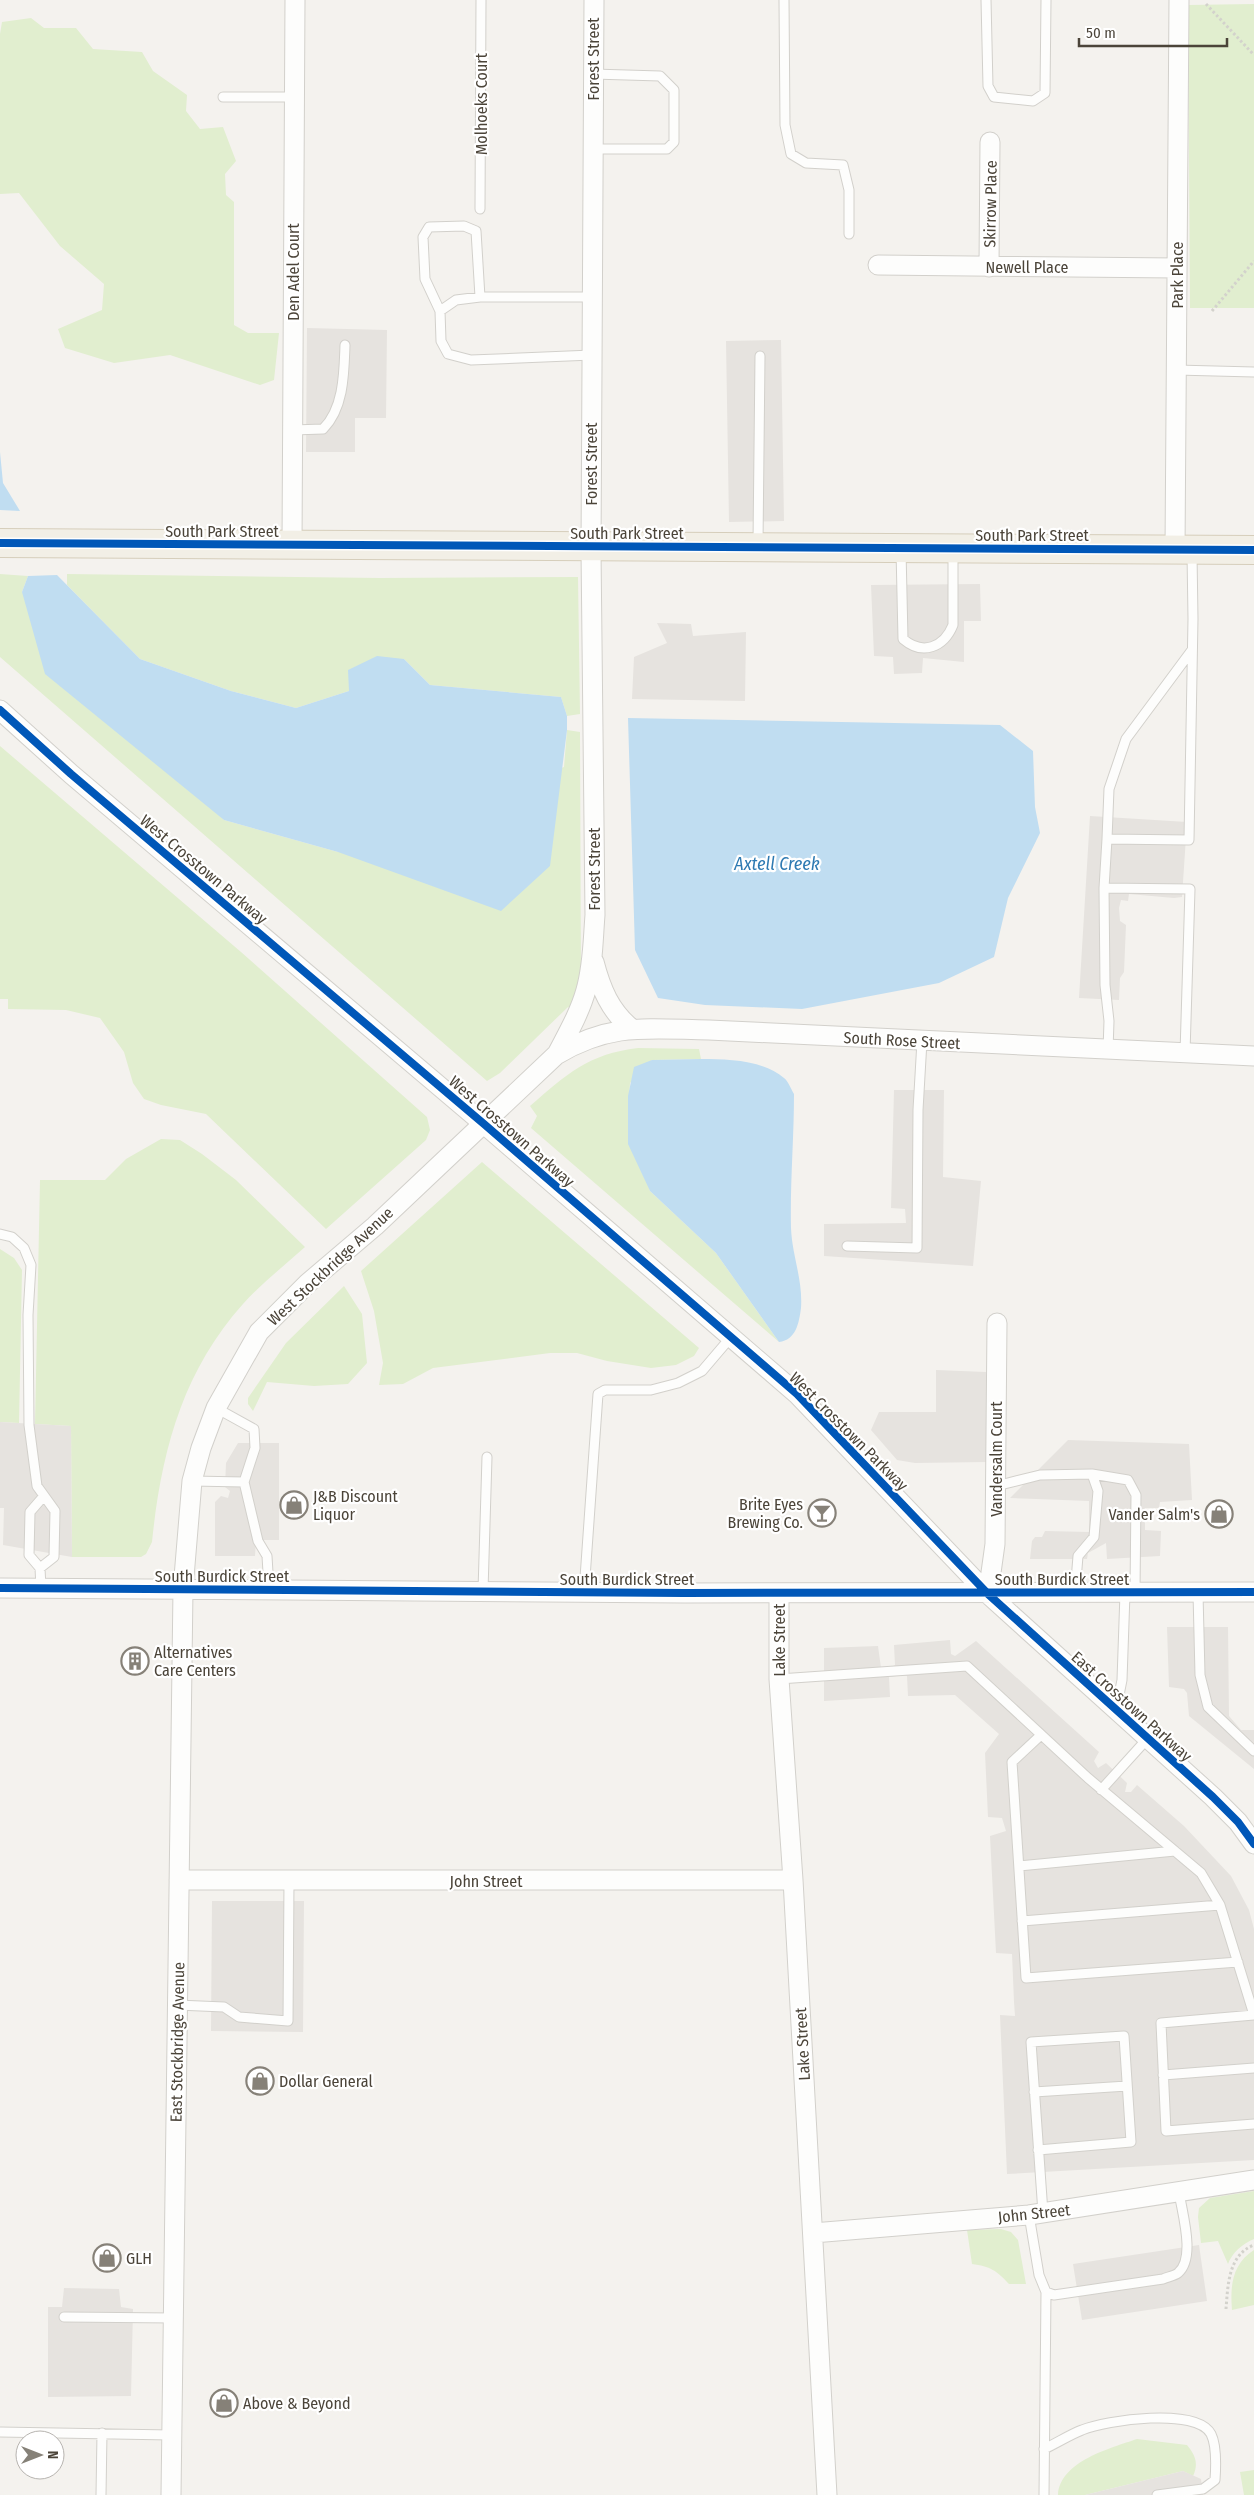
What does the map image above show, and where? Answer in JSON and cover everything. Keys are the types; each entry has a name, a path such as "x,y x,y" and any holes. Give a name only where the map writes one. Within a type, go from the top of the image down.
{"main road":[{"name":"South Park Street","path":"0,543 1254,550"}],"street":[{"name":"Den Adel Court","path":"292,545 295,0"},
{"name":"Forest Street","path":"556,1055 582,1002 592,957 595,915 591,547 594,0"},
{"name":"Park Place","path":"1179,0 1176,370 1184,550"},
{"name":"Skirrow Place","path":"989,267 990,142"},
{"name":"Newell Place","path":"878,265 1177,268"},
{"name":"West Crosstown Parkway","path":"0,710 71,774 484,1124 797,1394 988,1594"},
{"name":"Forest Street","path":"592,957 606,998 622,1021 632,1029"},
{"name":"South Rose Street","path":"556,1055 588,1037 632,1029 709,1030 1254,1056"},
{"name":"West Stockbridge Avenue","path":"183,1589 192,1481 201,1448 216,1408 259,1332 308,1283 375,1226 556,1055"},
{"name":"Vandersalm Court","path":"988,1594 995,1544 997,1323"},
{"name":"South Burdick Street","path":"0,1588 988,1594 1254,1592"},
{"name":"East Stockbridge Avenue","path":"170,2495 183,1589"},
{"name":"Lake Street","path":"779,1593 779,1679 793,1880 827,2495"},
{"name":"East Crosstown Parkway","path":"988,1594 1213,1797 1238,1822 1254,1844"},
{"name":"John Street","path":"179,1880 793,1880"},
{"name":"John Street","path":"813,2233 1036,2214 1254,2180"}],"lane":[{"name":"Molhoeks Court","path":"480,209 482,0"},
{"path":"784,0 785,125 792,154 806,163 843,165 849,190 849,234"},
{"path":"986,0 988,86 994,97 1033,101 1045,92 1046,0"},
{"path":"593,74 660,76 674,90 674,142 667,149 593,149"},
{"path":"223,97 294,97"},
{"path":"480,297 476,231 464,226 429,227 423,237 425,279 440,311 441,340 448,354 471,360 592,355"},
{"path":"440,311 456,300 480,297 592,297"},
{"path":"293,430 323,429 332,420 344,382 346,345"},
{"path":"758,547 760,356"},
{"path":"1176,370 1254,372"},
{"path":"901,548 903,639 910,645 922,649 932,648 942,643 953,625 953,548"},
{"path":"1107,838 1190,840 1192,650 1184,550"},
{"path":"1108,1050 1109,1021 1105,985 1104,888 1109,789 1126,739 1192,650"},
{"path":"1104,888 1190,888 1185,1053"},
{"path":"847,1246 917,1248 918,1110 922,1041"},
{"path":"0,1234 12,1237 24,1248 30,1265 28,1315 29,1425 37,1486 54,1511 54,1557 40,1568"},
{"path":"584,1592 598,1394 605,1390 651,1390 678,1383 702,1371 731,1337"},
{"path":"216,1408 254,1430 256,1448 244,1482 258,1541 267,1556 269,1589"},
{"path":"483,1591 487,1456"},
{"path":"1075,1593 1078,1556 1094,1536 1098,1491 1092,1474"},
{"path":"996,1486 1040,1475 1092,1474 1128,1480 1136,1495 1122,1680 1116,1710"},
{"path":"192,1481 244,1482"},
{"path":"41,1588 40,1568 29,1555 30,1512 43,1497"},
{"path":"1198,1593 1200,1674 1208,1707 1254,1751"},
{"path":"779,1679 967,1666 1102,1790 1201,1873 1220,1905 1254,2015 1161,2023 1166,2131 1254,2124"},
{"path":"1041,1735 1012,1762 1026,1978 1238,1962"},
{"path":"1102,1790 1148,1738"},
{"path":"1019,1866 1175,1851"},
{"path":"177,2005 224,2007 239,2017 288,2021 289,1881"},
{"path":"1022,1921 1220,1905"},
{"path":"1038,2150 1131,2142 1124,2036 1030,2042 1038,2150 1036,2214 1039,2275 1046,2292 1044,2495"},
{"path":"1163,2074 1254,2068"},
{"path":"1034,2092 1127,2086"},
{"path":"1046,2292 1054,2295 1163,2279 1178,2273 1186,2259 1188,2249 1179,2192"},
{"path":"64,2317 173,2318"},
{"path":"1044,2449 1083,2429 1134,2419 1182,2418 1199,2422 1211,2434 1216,2464 1215,2480 1203,2489 1157,2495"},
{"path":"0,2432 171,2435"},
{"path":"101,2495 102,2434"}],"path":[{"path":"1206,4 1254,55"},
{"path":"1212,310 1254,261"},
{"path":"1226,2309 1228,2282 1236,2259 1254,2245"}],"green space":[{"path":"1254,4 1254,308 1190,308 1188,5"},
{"path":"31,18 44,28 76,28 93,49 142,52 153,71 187,95 186,111 200,129 223,127 236,161 225,174 226,195 234,202 234,325 248,333 279,333 274,380 260,385 170,355 114,363 65,348 58,329 102,310 104,284 60,246 19,193 0,194 0,34 2,22"},
{"path":"0,574 28,576 22,592 224,820 338,852 564,767 567,730 580,732 581,988 573,1010 568,1007 500,1073 487,1081 0,657"},
{"path":"67,574 380,578 578,577 580,714 567,716 561,697 430,685 404,659 349,691 296,708 231,691 140,659 67,585"},
{"path":"0,746 241,952 427,1117 430,1130 426,1140 326,1229 206,1114 161,1105 144,1099 133,1083 124,1052 100,1018 66,1010 8,1009 8,999 0,999"},
{"path":"638,1048 699,1049 701,1059 652,1060 630,1083 628,1115 650,1191 716,1253 779,1342 531,1128 537,1116 530,1106 567,1075 605,1055"},
{"path":"161,1139 180,1140 202,1154 236,1180 305,1247 243,1304 222,1330 204,1357 178,1415 161,1477 152,1542 146,1554 141,1557 72,1557 71,1426 35,1424 40,1180 105,1180 126,1159"},
{"path":"482,1162 699,1348 694,1356 676,1365 651,1368 607,1361 577,1353 550,1353 433,1368 403,1384 379,1385 383,1363 374,1311 361,1271"},
{"path":"0,1249 14,1258 22,1270 19,1423 0,1422"},
{"path":"344,1286 362,1314 367,1363 348,1384 314,1386 267,1382 253,1411 248,1404 248,1398 286,1343"},
{"path":"1254,2191 1254,2239 1238,2249 1228,2264 1218,2241 1201,2243 1198,2217 1199,2208 1210,2198"},
{"path":"1001,2229 1011,2232 1018,2240 1026,2284 1009,2284 993,2270 972,2264 967,2230"},
{"path":"1254,2250 1254,2305 1232,2310 1232,2284 1234,2276 1241,2262"},
{"path":"1137,2439 1187,2445 1195,2459 1196,2467 1193,2476 1183,2471 1085,2495 1058,2495 1061,2483 1077,2465 1101,2452"},
{"path":"1254,2470 1254,2495 1244,2495 1240,2472"}],"shaded area":[{"path":"307,328 387,330 386,418 355,418 355,452 306,452"},
{"path":"781,340 784,521 729,522 726,341"},
{"path":"980,584 981,621 964,621 964,662 923,658 922,673 894,674 893,657 874,656 871,585"},
{"path":"657,623 691,624 693,636 746,632 745,701 632,699 634,657 667,643"},
{"path":"1090,816 1187,822 1182,897 1129,894 1128,901 1121,900 1119,908 1120,921 1126,925 1124,972 1120,978 1119,1000 1079,998"},
{"path":"894,1090 944,1090 943,1177 981,1181 973,1266 824,1256 824,1224 906,1223 905,1209 891,1208"},
{"path":"936,1370 986,1372 987,1462 915,1463 897,1460 871,1430 879,1412 936,1412"},
{"path":"0,1422 71,1426 72,1557 3,1545 4,1508 0,1508"},
{"path":"1068,1440 1189,1444 1192,1500 1160,1502 1159,1508 1145,1508 1145,1530 1161,1531 1160,1556 1107,1559 1106,1543 1088,1553 1087,1559 1030,1559 1032,1541 1035,1537 1042,1537 1045,1531 1089,1532 1089,1501 1010,1498"},
{"path":"238,1443 279,1443 279,1540 256,1540 255,1556 215,1556 215,1502 221,1496 228,1498 230,1491 225,1487 226,1463"},
{"path":"1167,1627 1228,1627 1229,1716 1241,1730 1254,1730 1254,1769 1189,1716 1187,1693 1184,1689 1169,1687"},
{"path":"950,1640 951,1654 955,1656 976,1641 1099,1752 1094,1761 1098,1768 1106,1763 1127,1783 1125,1792 1131,1792 1137,1785 1184,1826 1231,1876 1249,1910 1254,1929 1254,2160 1007,2174 1000,2015 1015,2016 1012,1954 996,1953 990,1836 1006,1831 1002,1818 988,1817 985,1753 999,1734 955,1695 908,1696 907,1676 904,1675 889,1677 890,1697 824,1701 824,1648 878,1646 881,1668 889,1669 895,1665 894,1645"},
{"path":"212,1901 304,1901 303,2032 211,2031"},
{"path":"1199,2245 1207,2301 1082,2320 1073,2264"},
{"path":"64,2288 119,2289 121,2307 133,2309 131,2396 48,2397 48,2307 62,2307"},
{"path":"1183,2471 1201,2479 1203,2495 1085,2495"}],"water":[{"path":"0,452 3,483 20,511 0,510"},
{"path":"57,575 140,659 231,691 296,708 349,691 348,670 377,656 404,659 430,685 561,697 567,716 567,730 550,866 501,911 338,852 224,820 45,674 22,592 28,576"},
{"name":"Axtell Creek","path":"628,718 1000,725 1033,751 1035,807 1040,833 1008,898 994,957 939,983 802,1009 705,1005 658,998 635,950"},
{"path":"652,1060 734,1060 766,1067 785,1079 794,1094 791,1228 800,1287 801,1308 796,1330 785,1341 779,1342 716,1253 650,1191 628,1144 628,1096 634,1067"}],"cycle path":[{"path":"0,543 1254,550"},
{"path":"0,710 71,774 484,1124 797,1394 988,1594 1213,1797 1238,1822 1254,1844"},
{"path":"0,1588 685,1593 1254,1592"}],"place":[{"name":"J&B Discount Liquor","path":"294,1505"},
{"name":"Brite Eyes Brewing Co.","path":"822,1513"},
{"name":"Vander Salm's","path":"1219,1514"},
{"name":"Alternatives Care Centers","path":"135,1661"},
{"name":"Dollar General","path":"260,2081"},
{"name":"GLH","path":"107,2258"},
{"name":"Above & Beyond","path":"224,2403"}]}
